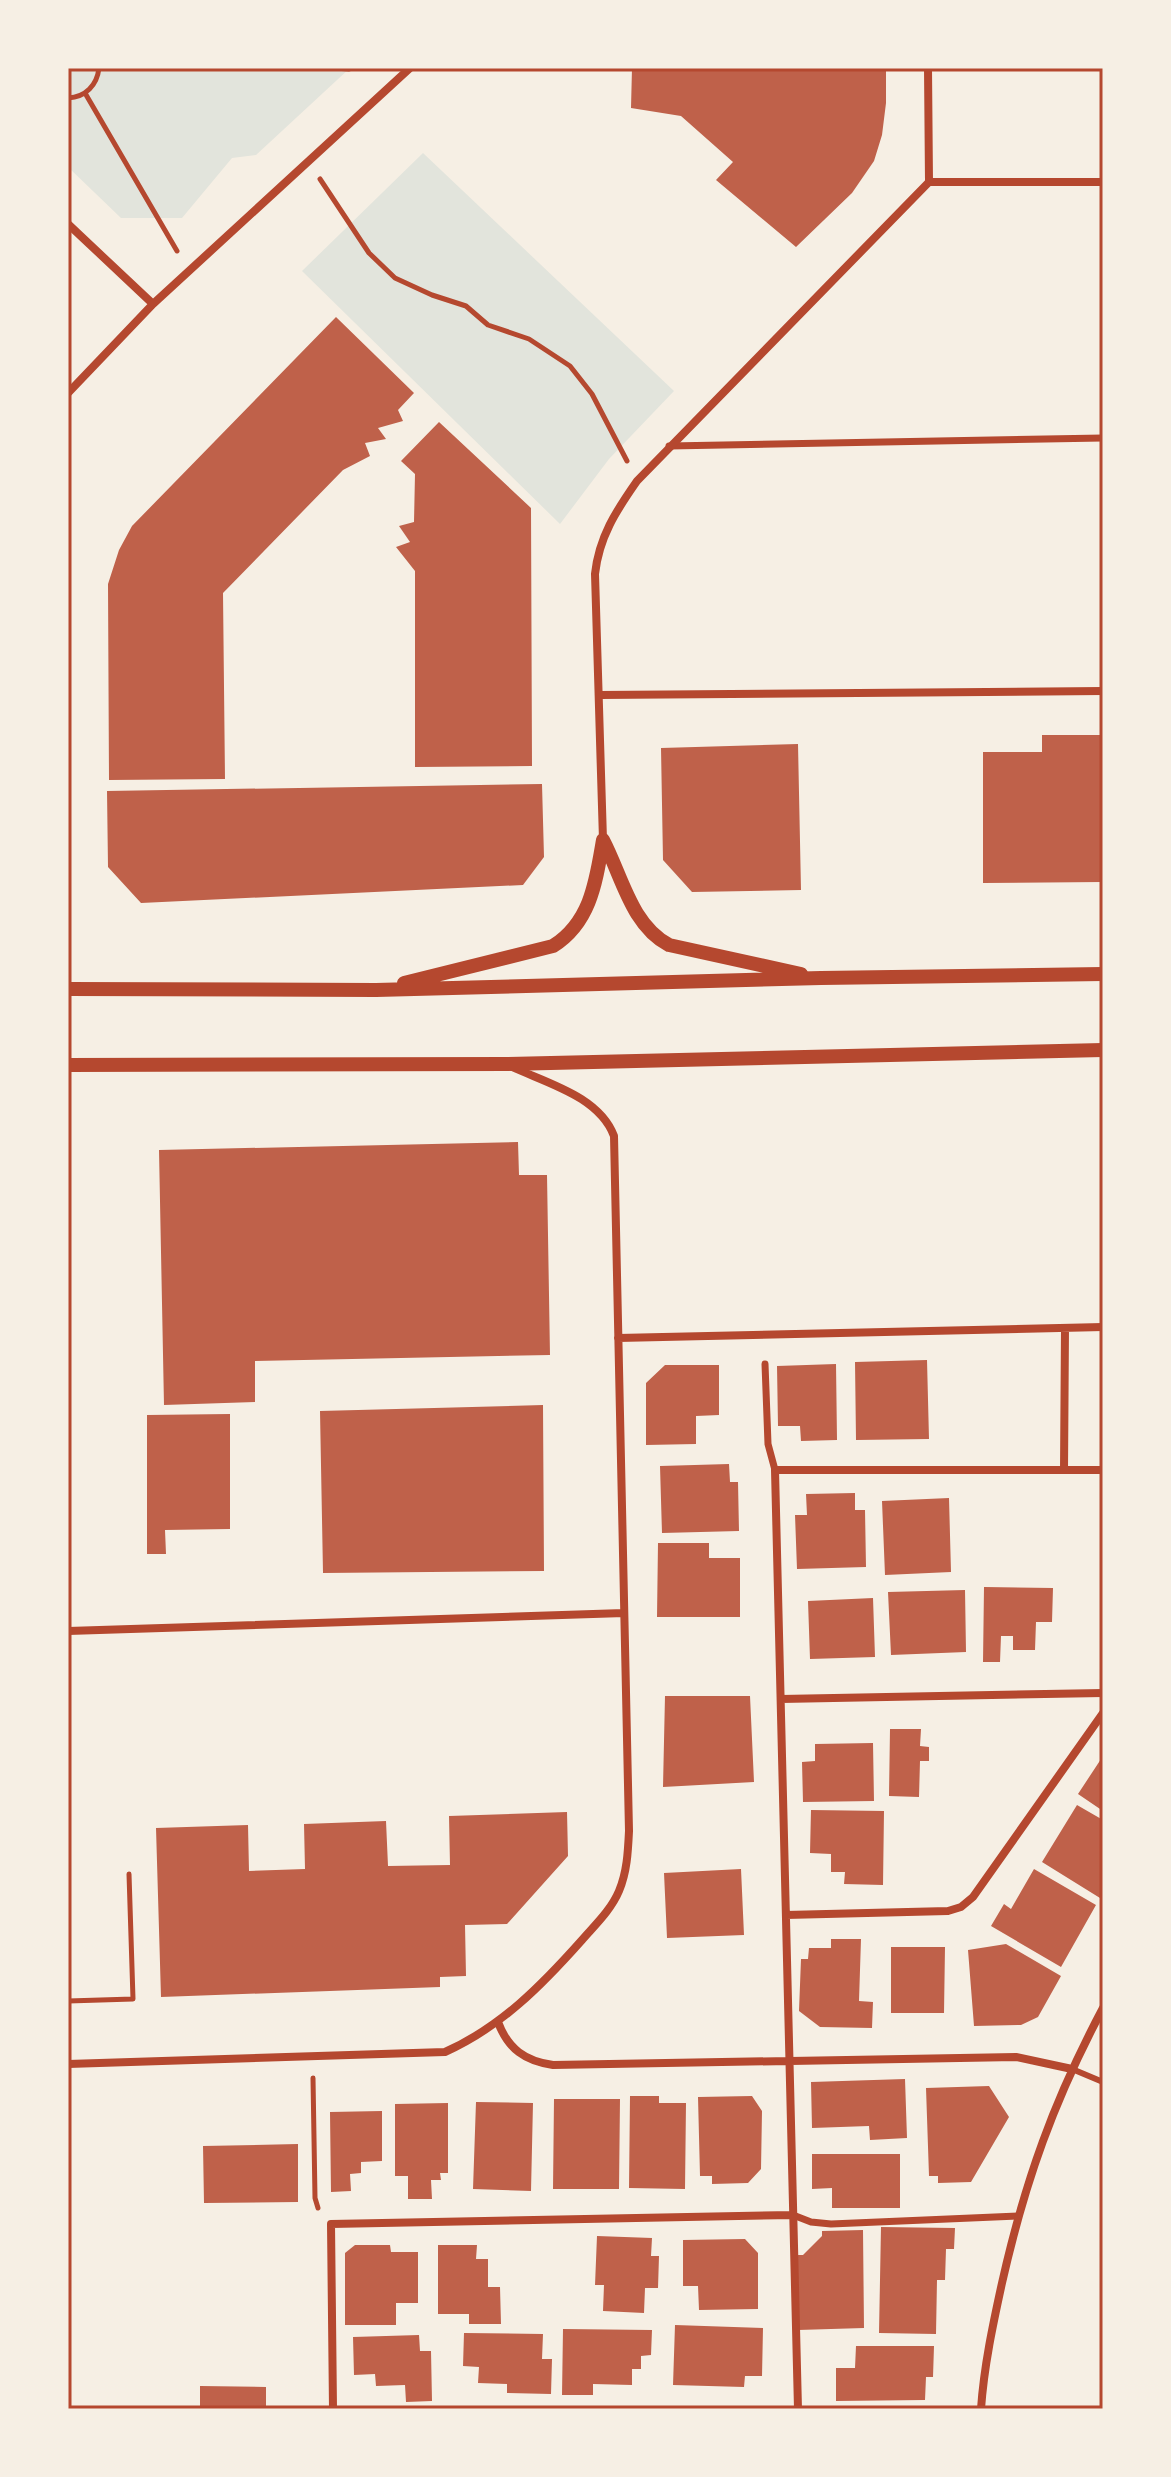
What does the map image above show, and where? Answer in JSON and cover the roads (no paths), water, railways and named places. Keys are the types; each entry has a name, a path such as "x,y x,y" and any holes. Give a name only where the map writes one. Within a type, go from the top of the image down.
{"street":[{"path":"68,393 153,304 410,68"},
{"path":"376,990 553,946 569,936 580,921 591,896 603,840 595,574 605,530 637,481 668,446 929,182 928,68"},
{"path":"929,182 1103,182"},
{"path":"68,224 153,304"},
{"path":"668,446 1103,438"},
{"path":"600,695 1103,691"},
{"path":"603,840 636,914 656,938 669,945 821,978"},
{"path":"68,989 376,990 1103,974"},
{"path":"68,1065 507,1064 1103,1050"},
{"path":"68,2064 445,2052 473,2040 498,2022 549,1977 617,1895 624,1876 629,1831 614,1136 610,1125 590,1104 507,1064"},
{"path":"618,1338 1103,1327"},
{"path":"1064,1470 1065,1328"},
{"path":"765,1364 768,1444 775,1470 798,2409"},
{"path":"775,1470 1103,1470"},
{"path":"68,1631 624,1613"},
{"path":"781,1699 1103,1693"},
{"path":"786,1915 944,1911 961,1907 973,1897 1103,1713"},
{"path":"981,2409 987,2356 1018,2216 1051,2116 1103,2008"},
{"path":"498,2022 508,2042 520,2054 536,2062 553,2065 1016,2057 1072,2069"},
{"path":"333,2409 331,2224 793,2215 811,2222 831,2224 1018,2216"}],"lane":[{"path":"1072,2069 1103,2082"}]}
